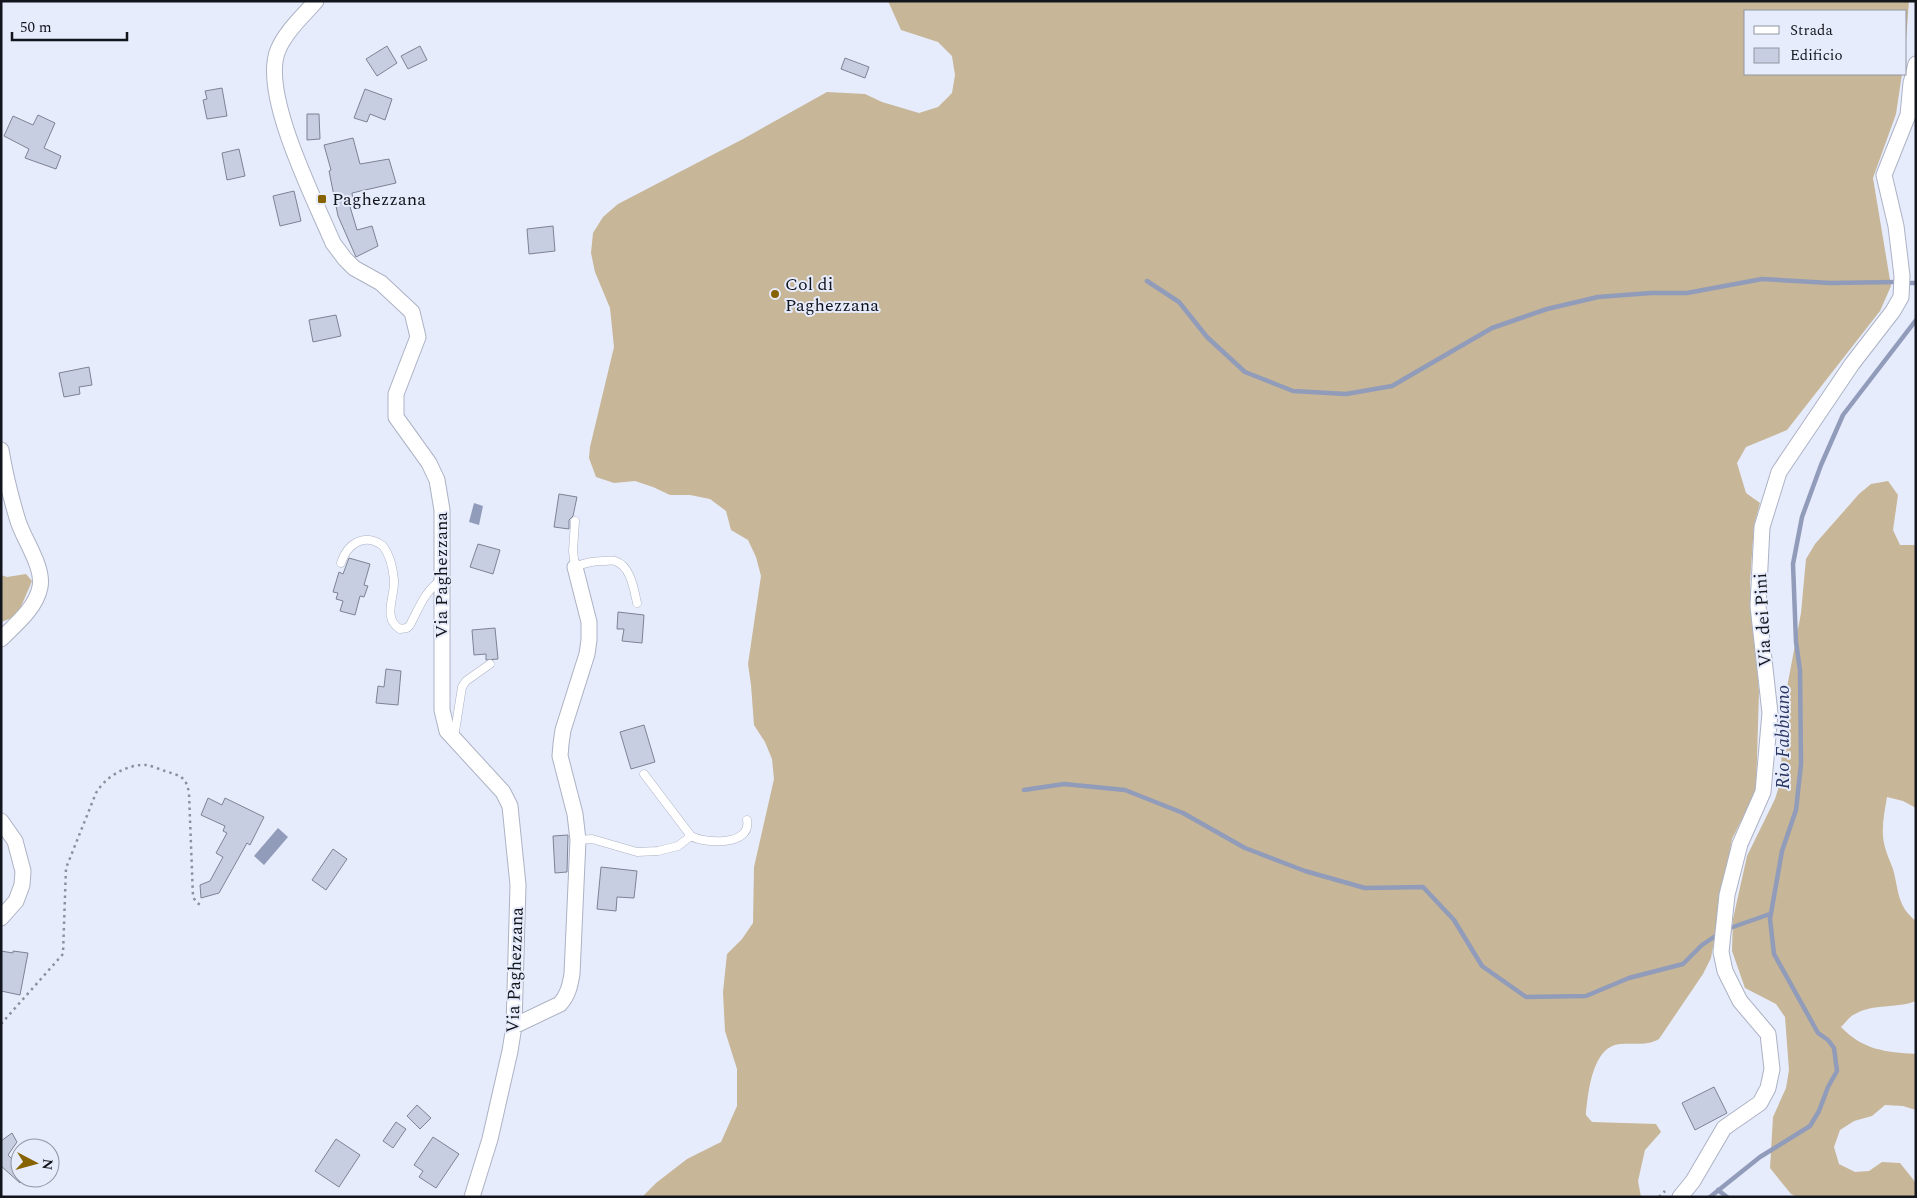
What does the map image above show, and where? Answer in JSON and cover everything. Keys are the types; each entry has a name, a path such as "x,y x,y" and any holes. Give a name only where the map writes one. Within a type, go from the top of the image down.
{"street":[{"name":"Via Paghezzana","path":"316,1 287,34 278,51 275,70 277,100 285,130 334,243 354,268 381,283 412,312 418,337 396,394 396,417 429,463 438,480 442,510 442,710 446,731 503,792 510,806 518,885 514,1026 490,1139 472,1197"},
{"name":"Via dei Pini","path":"1680,1197 1693,1182 1724,1128 1760,1104 1768,1088 1772,1069 1768,1034 1740,1001 1726,971 1721,952 1727,895 1740,844 1763,792 1770,713 1758,606 1762,527 1779,472 1852,364 1894,311 1901,296 1902,276 1896,226 1884,175 1908,115 1910,83 1916,64"},
{"path":"1,450 6,481 19,524 32,552 41,581 36,598 28,611 1,639"},
{"path":"514,1026 560,1004 569,991 572,974 578,840 575,814 560,756 563,730 587,654 589,640 589,622 575,567"},
{"path":"1,821 15,841 23,871 22,885 16,901 1,918"}],"lane":[{"path":"575,521 573,551 575,567 598,561 616,561 624,568 632,582 637,603"},
{"path":"340,563 347,550 356,542 372,541 383,546 391,564 394,582 390,609 391,617 400,629 407,628 410,625 425,594 442,580"},
{"path":"454,740 462,687 466,681 490,664"},
{"path":"644,774 691,836 698,840 726,842 742,833 748,824 747,820"},
{"path":"578,840 592,839 637,852 658,851 678,846 691,836"}],"path":[{"path":"1,1024 63,954 66,868 96,793 100,786 113,775 128,768 147,765 183,778 187,784 188,793 193,897 196,903 201,905"}],"shaded area":[{"path":"888,1 1909,1 1907,28 1907,10 1744,10 1744,75 1902,75 1896,114 1873,178 1891,286 1880,311 1787,430 1746,447 1737,463 1746,493 1760,503 1754,525 1750,583 1759,692 1756,791 1732,839 1711,958 1703,974 1659,1039 1645,1043 1611,1046 1604,1053 1593,1072 1588,1095 1586,1115 1592,1122 1656,1124 1661,1132 1645,1150 1638,1181 1641,1197 642,1197 656,1183 687,1159 721,1142 737,1106 737,1069 725,1031 723,992 727,954 742,939 753,923 754,867 774,779 772,759 765,742 754,725 748,664 761,576 756,557 748,540 731,530 726,511 710,499 690,495 670,495 635,481 614,483 596,477 589,458 614,347 610,308 595,272 591,253 593,233 603,217 618,204 743,139 827,92 865,94 882,102 919,113 938,107 952,93 955,75 952,56 938,42 901,30"},
{"path":"1888,481 1898,495 1893,530 1900,545 1916,545 1916,808 1903,801 1887,797 1883,831 1884,845 1893,869 1902,904 1916,921 1916,1001 1901,1005 1870,1008 1851,1016 1841,1027 1849,1035 1866,1045 1884,1051 1916,1054 1916,1110 1903,1106 1885,1105 1872,1116 1854,1121 1840,1130 1834,1147 1839,1164 1855,1172 1869,1171 1882,1162 1900,1163 1916,1183 1916,1197 1797,1197 1791,1194 1770,1168 1773,1117 1786,1088 1789,1070 1785,1017 1776,1004 1745,988 1732,951 1733,919 1747,856 1775,799 1780,783 1785,698 1801,613 1806,559 1815,544 1859,494 1871,484"},
{"path":"26,574 32,581 17,616 1,622 1,575 7,577"}],"water":[{"path":"474,503 483,506 479,525 469,522"},
{"path":"278,828 288,837 264,865 254,856"}],"building":[{"path":"387,46 397,63 377,76 366,59"},
{"path":"420,46 427,60 408,69 401,56"},
{"path":"845,58 869,67 865,78 841,69"},
{"path":"222,88 227,116 207,119 203,100 207,99 205,91"},
{"path":"365,89 392,99 385,120 370,114 367,122 354,118"},
{"path":"307,114 319,114 320,139 307,140"},
{"path":"38,115 55,123 44,148 61,156 56,169 25,158 29,149 4,136 13,116 33,125"},
{"path":"353,138 360,164 389,159 396,183 352,193 353,200 348,200 357,230 372,226 378,246 356,257 338,216 329,171 331,170 324,145"},
{"path":"239,149 245,176 227,180 222,153"},
{"path":"294,191 301,221 280,226 273,196"},
{"path":"553,226 555,251 529,254 527,229"},
{"path":"336,315 341,336 313,342 309,320"},
{"path":"89,367 92,385 79,387 80,394 64,397 59,373"},
{"path":"559,494 577,497 573,516 569,520 569,529 554,527"},
{"path":"478,544 500,550 493,574 470,567"},
{"path":"349,558 370,564 364,585 368,586 364,597 360,596 355,615 340,611 343,601 336,599 338,593 333,592 339,572 343,574"},
{"path":"618,612 644,615 642,643 622,641 624,629 617,629"},
{"path":"495,628 498,659 486,660 486,654 474,655 472,630"},
{"path":"386,669 401,671 398,705 376,703 378,686 384,687"},
{"path":"644,725 655,762 631,769 620,732"},
{"path":"208,798 222,805 225,798 264,817 250,845 247,843 219,893 201,898 200,885 210,881 223,857 216,853 227,833 223,831 225,826 201,815"},
{"path":"568,835 567,872 555,873 553,836"},
{"path":"333,849 347,859 326,890 312,880"},
{"path":"601,867 637,871 634,898 617,897 616,911 597,909"},
{"path":"1,951 28,953 20,995 1,991"},
{"path":"1714,1087 1727,1113 1695,1130 1682,1103"},
{"path":"417,1105 431,1118 420,1129 407,1116"},
{"path":"396,1122 406,1129 393,1148 383,1141"},
{"path":"12,1133 15,1138 10,1138 10,1152 8,1155 10,1157 10,1174 1,1166 1,1141"},
{"path":"433,1137 459,1154 436,1188 419,1177 423,1171 414,1165"},
{"path":"336,1139 360,1155 339,1187 315,1171"}],"waterway":[{"path":"1147,281 1179,302 1207,337 1245,372 1293,391 1346,394 1392,386 1492,328 1547,309 1598,297 1651,293 1687,293 1762,279 1830,283 1897,282"},
{"path":"1908,283 1916,283"},
{"name":"Rio Fabbiano","path":"1710,1197 1760,1157 1810,1126 1837,1071 1834,1048 1828,1040 1818,1033 1774,954 1770,919 1782,851 1796,810 1801,764 1800,670 1796,642 1793,564 1802,517 1821,465 1843,415 1916,320"},
{"path":"1024,790 1064,784 1125,790 1183,813 1245,848 1305,871 1365,888 1423,887 1454,920 1482,966 1526,997 1586,996 1629,978 1683,964 1702,945 1720,933"},
{"path":"1727,929 1770,914"},
{"path":"1718,1190 1727,1197"}],"place":[{"name":"Paghezzana","path":"322,199"},
{"name":"Col di Paghezzana","path":"775,294"}]}
